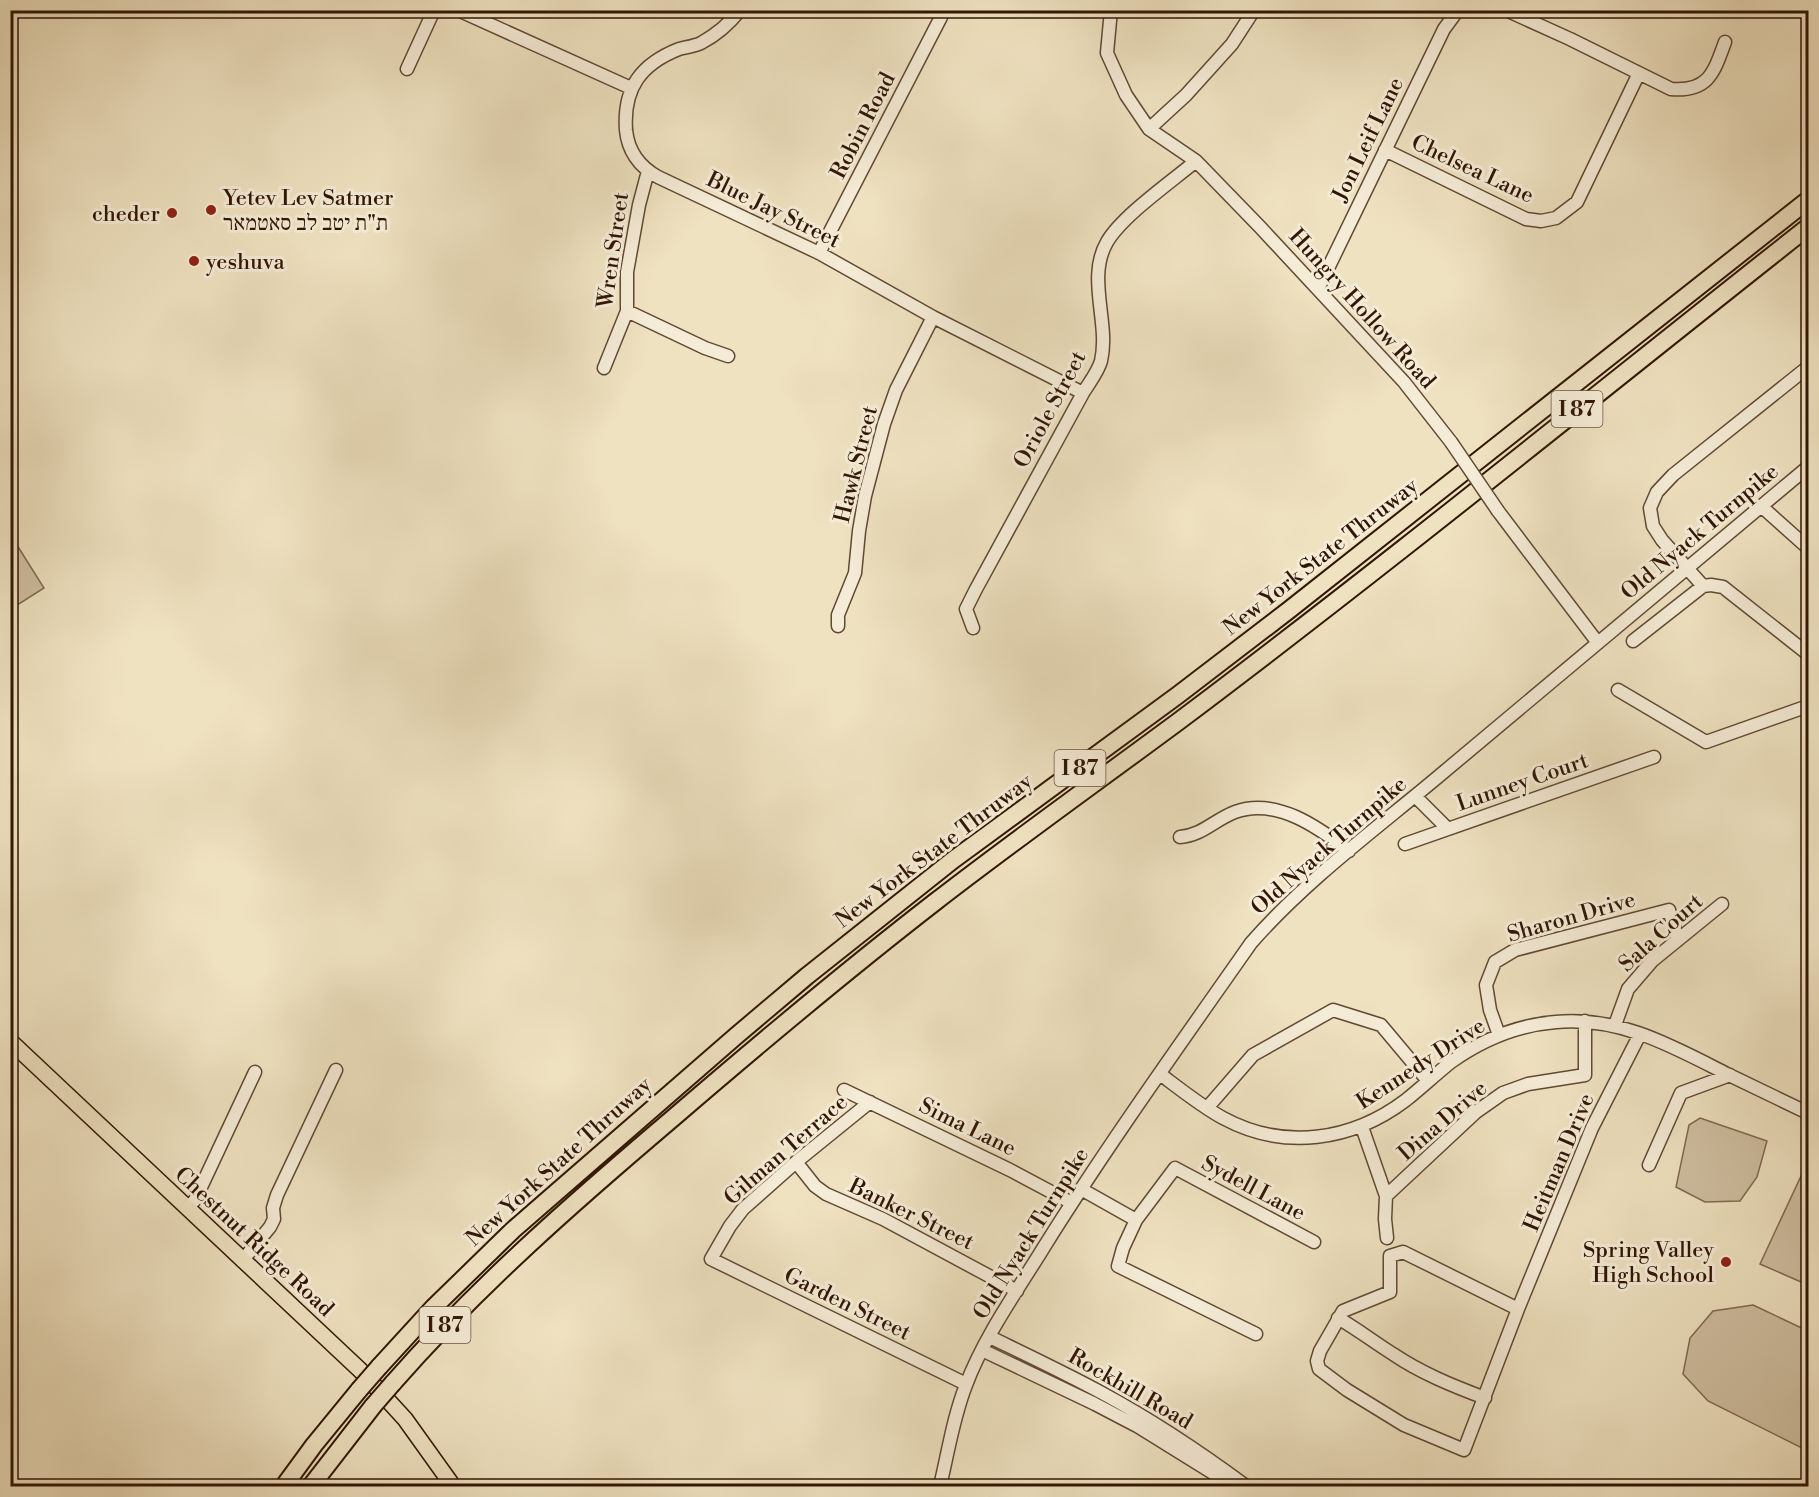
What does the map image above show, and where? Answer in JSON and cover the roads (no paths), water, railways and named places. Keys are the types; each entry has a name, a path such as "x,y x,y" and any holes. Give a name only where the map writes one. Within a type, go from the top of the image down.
{"highway":[{"name":"New York State Thruway","path":"284,1486 359,1390 449,1291 534,1210 807,976 953,860 1178,695 1289,610 1809,200"},
{"name":"New York State Thruway","path":"310,1486 393,1383 466,1304 527,1245 632,1152 830,986 973,873 1275,648 1809,227"}],"main road":[{"name":"Chestnut Ridge Road","path":"10,1041 360,1370 391,1402 453,1486"}],"street":[{"path":"407,69 434,10"},
{"path":"458,10 631,88"},
{"name":"Blue Jay Street","path":"740,10 719,32 699,44 680,49 654,62 631,88 625,115 627,134 632,152 638,162 648,171 819,253 933,317 1083,393"},
{"name":"Hungry Hollow Road","path":"1111,10 1107,53 1126,95 1149,129 1196,161 1411,390 1451,442 1498,511 1598,643"},
{"path":"1149,129 1186,95 1232,44 1254,10"},
{"name":"Jon Leif Lane","path":"1318,289 1444,29 1458,10"},
{"path":"1506,10 1671,89 1685,90 1700,85 1715,70 1725,42"},
{"name":"Robin Road","path":"819,253 941,17"},
{"name":"Chelsea Lane","path":"1385,150 1526,219 1556,218 1576,202 1639,73"},
{"name":"Oriole Street","path":"973,628 966,609 1101,363 1104,344 1099,280 1100,261 1107,243 1120,225 1196,161"},
{"name":"Wren Street","path":"604,368 627,311 627,272 636,216 648,171"},
{"path":"627,311 705,348 728,356"},
{"name":"Hawk Street","path":"838,626 838,615 855,573 865,496 884,424 896,390 933,317"},
{"path":"1702,586 1662,540 1653,526 1650,508 1657,492 1673,476 1809,367"},
{"name":"Old Nyack Turnpike","path":"940,1486 958,1407 966,1383 982,1350 1126,1120 1251,943 1274,917 1349,851 1809,467"},
{"path":"1761,506 1809,548"},
{"path":"1633,640 1702,586 1711,585 1723,587 1809,654"},
{"path":"1618,690 1706,742 1809,706"},
{"name":"Lunney Court","path":"1405,844 1653,757"},
{"path":"1415,796 1448,829"},
{"path":"1180,837 1192,836 1235,812 1255,807 1279,811 1304,821 1349,851"},
{"name":"Sala Court","path":"1615,1025 1628,989 1652,961 1722,904"},
{"name":"Sharon Drive","path":"1499,1035 1490,1010 1486,985 1495,962 1515,950 1669,910 1678,940"},
{"path":"1207,1108 1253,1055 1333,1010 1381,1025 1428,1081"},
{"name":"Kennedy Drive","path":"1160,1074 1222,1118 1241,1126 1264,1134 1317,1138 1362,1126 1384,1116 1453,1061 1474,1047 1499,1035 1529,1026 1556,1022 1585,1022 1615,1025 1640,1034 1809,1113"},
{"name":"Dina Drive","path":"1362,1126 1386,1196 1476,1112 1503,1093 1528,1084 1585,1075 1585,1022"},
{"name":"Heitman Drive","path":"1518,1309 1403,1252 1390,1256 1390,1292 1343,1311 1320,1351 1317,1361 1319,1369 1347,1390 1404,1425 1464,1450 1518,1309 1592,1128 1640,1034"},
{"path":"242,1261 274,1219 273,1208 277,1195 336,1070"},
{"path":"187,1208 195,1200 255,1072"},
{"path":"1649,1165 1682,1093 1730,1075"},
{"name":"Sima Lane","path":"844,1090 1010,1170 1072,1203"},
{"name":"Gilman Terrace","path":"711,1259 743,1209 870,1102"},
{"name":"Banker Street","path":"796,1162 815,1186 826,1194 883,1219 1017,1291"},
{"name":"Sydell Lane","path":"1136,1220 1175,1168 1314,1242"},
{"path":"1081,1189 1136,1220 1123,1248 1118,1266 1256,1334"},
{"path":"1386,1196 1387,1238"},
{"name":"Garden Street","path":"711,1259 966,1383"},
{"path":"1338,1318 1393,1355 1438,1380 1485,1398"},
{"name":"Rockhill Road","path":"990,1337 1101,1392 1143,1416 1195,1449 1246,1486"},
{"name":"Rockhill Road","path":"982,1350 1137,1426 1235,1486"}],"place":[{"name":"Yetev Lev Satmer ת\"ת יטב לב סאטמאר","path":"211,210"},
{"name":"cheder","path":"172,213"},
{"name":"yeshuva","path":"194,261"},
{"name":"Spring Valley High School","path":"1726,1262"}]}
